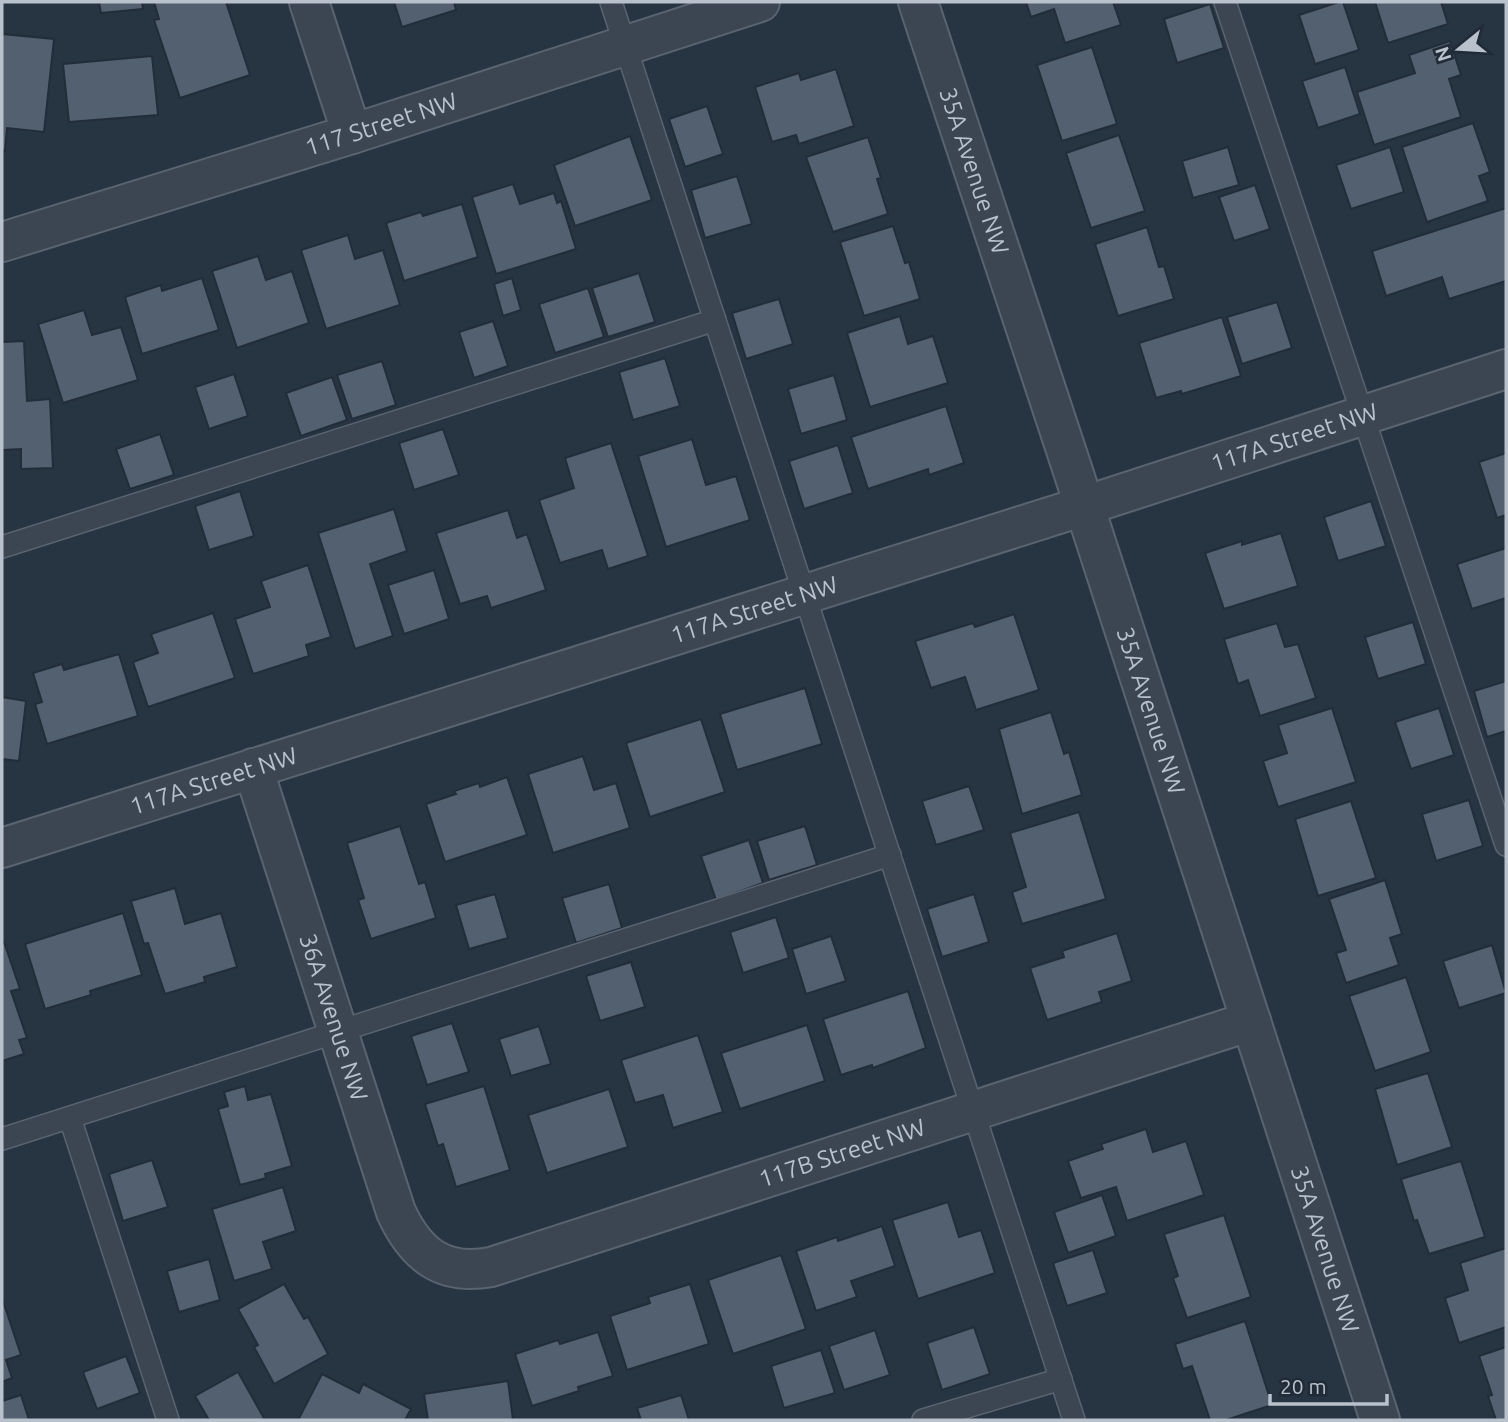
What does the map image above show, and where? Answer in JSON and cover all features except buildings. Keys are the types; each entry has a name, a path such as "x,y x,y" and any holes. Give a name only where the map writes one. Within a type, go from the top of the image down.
{"street":[{"path":"309,2 352,134"},
{"name":"117 Street NW","path":"2,242 352,134 760,2"},
{"name":"35A Avenue NW","path":"918,2 1380,1420"},
{"name":"117A Street NW","path":"2,848 1084,506 1506,369"},
{"name":"36A Avenue NW","path":"253,768 397,1212 406,1233 417,1248 431,1259"},
{"name":"117B Street NW","path":"431,1259 472,1271 491,1267 1251,1021"}],"lane":[{"path":"611,2 1074,1420"},
{"path":"1224,2 1506,845"},
{"path":"2,547 715,320"},
{"path":"2,1139 890,855"},
{"path":"70,1118 168,1420"},
{"path":"923,1420 1061,1379"}]}
